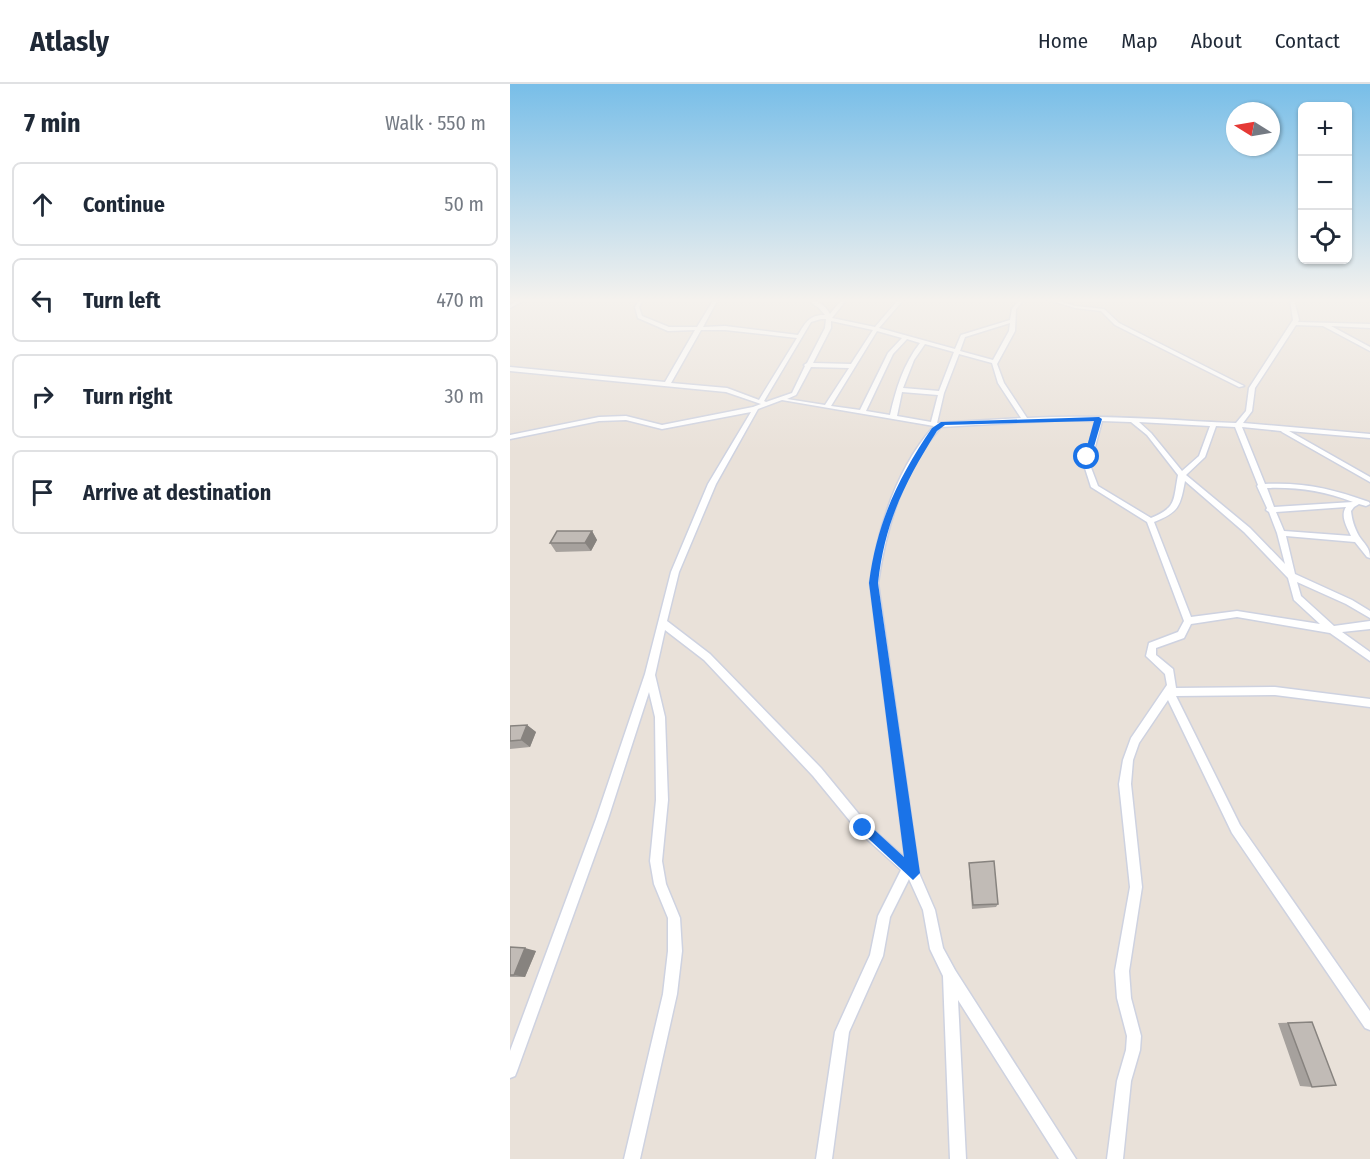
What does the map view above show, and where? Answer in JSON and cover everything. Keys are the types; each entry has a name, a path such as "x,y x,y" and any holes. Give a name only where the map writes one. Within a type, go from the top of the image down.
{"street":[{"path":"667,384 688,349"},
{"path":"510,1071 602,819 650,674 675,572 712,483 793,349"},
{"path":"510,437 599,419 626,418 662,427 783,399 794,394 816,349"},
{"path":"826,407 863,349"},
{"path":"862,413 895,349"},
{"path":"893,418 899,390 910,359 918,349"},
{"path":"944,349 994,362"},
{"path":"956,349 941,393 937,425 898,488 877,554 874,583 911,871 929,910 937,949 950,975 1068,1159"},
{"path":"1001,349 994,362 1001,383 1025,420"},
{"path":"1167,349 1241,386"},
{"path":"1238,425 1249,411 1252,388 1276,349"},
{"path":"807,365 852,366"},
{"path":"510,369 726,390 760,405"},
{"path":"899,390 941,393"},
{"path":"783,399 937,425 1099,419 1238,425 1370,435"},
{"path":"1099,419 1087,465 1095,487 1150,521 1188,621 1181,635 1152,646 1151,656 1170,672 1173,678 1168,692 1135,741 1127,772 1127,807 1136,887 1122,971 1124,998 1134,1036 1134,1050 1124,1082 1115,1159"},
{"path":"1133,420 1149,434 1182,475 1247,530 1291,576 1349,602 1370,615"},
{"path":"1150,521 1169,513 1177,502 1182,475 1202,457 1213,425"},
{"path":"1238,425 1281,533 1297,598 1332,630 1370,657"},
{"path":"1281,429 1370,480"},
{"path":"1261,486 1295,485 1327,488 1368,504"},
{"path":"1352,504 1347,511 1348,520 1357,539 1370,555"},
{"path":"1270,510 1368,504"},
{"path":"1281,533 1357,539"},
{"path":"1188,621 1237,614 1332,630 1370,625"},
{"path":"663,622 723,674 817,772 863,828 911,871"},
{"path":"632,1159 670,994 675,951 674,918 660,884 656,861 662,800 660,717 650,674"},
{"path":"1168,692 1275,691 1370,703"},
{"path":"1168,692 1236,829 1370,1023"},
{"path":"824,1159 842,1032 876,956 884,916 911,871"},
{"path":"950,975 958,1159"}],"building":[{"path":"557,531 592,531 585,543 550,543"},
{"path":"527,725 521,740 510,741 510,726"},
{"path":"994,861 998,904 973,905 969,863"},
{"path":"510,947 525,948 514,975 510,975"},
{"path":"1312,1022 1336,1085 1312,1087 1288,1023"}],"route":[{"path":"863,828 913,873 874,583 877,554 898,488 910,468 934,429 944,423 957,422 1099,419 1087,457"}]}
